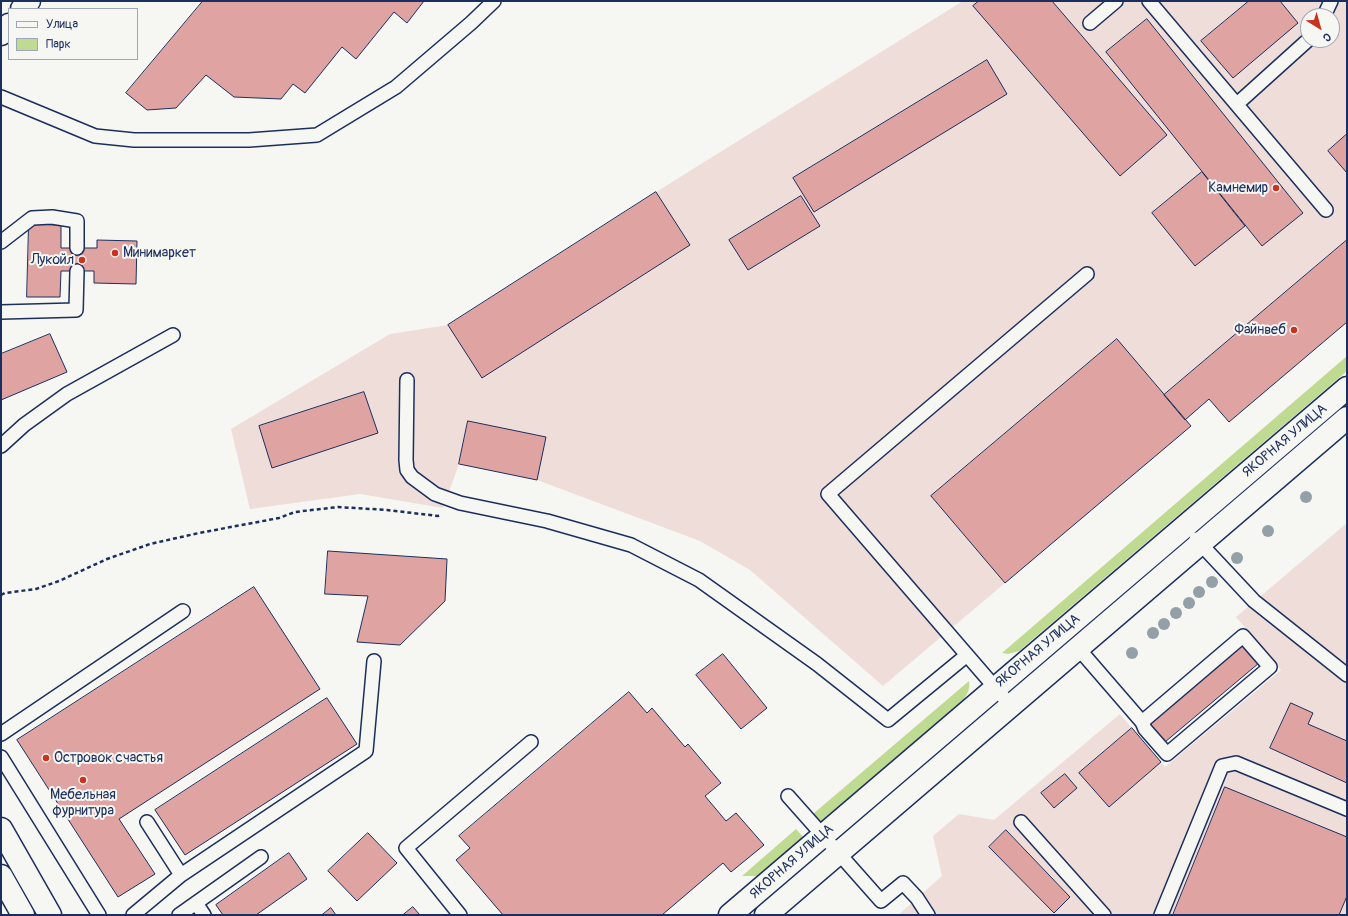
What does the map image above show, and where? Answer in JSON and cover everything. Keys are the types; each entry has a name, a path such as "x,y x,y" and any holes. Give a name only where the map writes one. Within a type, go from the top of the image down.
{"street":[{"path":"1,34 8,26"},
{"name":"ЯКОРНАЯ УЛИЦА","path":"730,915 1339,395"},
{"name":"ЯКОРНАЯ УЛИЦА","path":"766,915 1347,419"},
{"path":"1,829 50,915"},
{"path":"1,876 23,915"}],"lane":[{"path":"1,96 95,136 134,140 249,140 317,135 396,87 471,23 494,1"},
{"path":"1090,23 1116,1"},
{"path":"1155,3 1326,210"},
{"path":"1237,104 1300,47"},
{"path":"1,242 32,218 52,217 77,222 77,248"},
{"path":"1,312 76,310 77,271"},
{"path":"1011,706 828,494 1087,274"},
{"path":"1,446 24,425 67,394 173,335"},
{"path":"407,380 407,470 412,477 435,494 460,503 547,521 638,548 699,580 817,664 888,720 967,655"},
{"path":"1339,395 1347,419"},
{"path":"1185,526 1254,601 1347,675"},
{"path":"1,734 183,611"},
{"path":"1078,648 1142,722 1145,729 1166,754 1270,668 1243,636 1142,722"},
{"path":"133,915 181,875 366,751 374,661"},
{"path":"460,915 406,848 531,742"},
{"path":"1,757 99,915"},
{"path":"1161,915 1222,766 1236,763 1347,809"},
{"path":"788,796 881,901 903,882 917,898 928,915"},
{"path":"147,822 181,875"},
{"path":"1021,822 1104,915"},
{"path":"179,915 261,857"},
{"path":"196,903 204,915"}],"path":[{"path":"1,595 5,593 36,589 107,559 150,544 279,518 295,512 338,506 438,516 460,503"}],"shaded area":[{"path":"963,1 1347,1 1347,240 1165,395 1191,426 883,686 750,570 700,541 537,480 459,464 443,508 360,494 250,509 231,429 390,334 448,325 656,192"},
{"path":"1347,523 1347,915 898,915 942,876 933,836 959,814 994,820 1120,714 1165,767 1281,670 1236,617"}],"green space":[{"path":"1347,356 1347,371 1019,651 1008,654 1002,653"},
{"path":"969,681 968,691 963,700 820,822 813,814"},
{"path":"796,829 803,837 757,876 742,876"}],"building":[{"path":"203,1 424,1 407,23 394,12 356,59 342,47 305,93 293,84 281,99 234,97 206,75 176,108 147,110 126,93"},
{"path":"979,1 1052,1 1167,135 1120,176 973,6"},
{"path":"1249,1 1280,1 1298,23 1233,78 1201,41"},
{"path":"1147,19 1303,213 1262,246 1106,52"},
{"path":"987,60 1007,94 814,212 793,178"},
{"path":"1347,134 1347,173 1328,151"},
{"path":"1202,172 1245,226 1195,266 1152,213"},
{"path":"656,192 690,245 482,378 448,325"},
{"path":"801,196 820,226 748,270 729,240"},
{"name":"Лукойл","path":"29,224 61,225 61,248 97,248 97,240 137,241 136,284 94,283 94,271 61,271 60,297 27,297"},
{"path":"1347,240 1347,322 1229,422 1209,399 1185,420 1164,395"},
{"path":"50,334 67,372 1,400 1,354"},
{"path":"1117,339 1191,426 1005,583 931,496"},
{"path":"364,392 378,433 272,468 259,426"},
{"path":"468,421 546,437 537,480 459,464"},
{"path":"328,551 447,559 445,601 400,645 357,642 368,596 325,594"},
{"path":"254,587 320,689 119,819 155,874 118,897 17,740"},
{"path":"1244,645 1259,663 1165,742 1150,724"},
{"path":"723,654 767,708 741,729 696,675"},
{"path":"629,692 647,713 652,708 685,747 688,744 721,783 705,796 726,821 736,813 764,845 731,872 723,863 662,915 503,915 456,860 470,848 459,836"},
{"path":"327,698 357,744 185,855 155,810"},
{"path":"1291,703 1313,713 1308,724 1347,741 1347,783 1270,748"},
{"path":"1132,728 1161,762 1109,807 1079,773"},
{"path":"1065,774 1077,788 1054,808 1041,793"},
{"path":"1225,787 1347,837 1347,896 1339,915 1173,915"},
{"path":"1006,830 1070,897 1054,913 989,847"},
{"path":"368,833 397,863 357,901 328,871"},
{"path":"289,853 307,879 256,915 223,915 216,905"},
{"path":"413,907 420,915 403,915"},
{"path":"331,908 336,915 322,915"}],"place":[{"name":"Камнемир","path":"1276,188"},
{"name":"Минимаркет","path":"115,253"},
{"name":"Лукойл","path":"82,260"},
{"name":"Файнвеб","path":"1294,330"},
{"name":"Островок счастья","path":"46,758"},
{"name":"Мебельная фурнитура","path":"83,780"}]}
